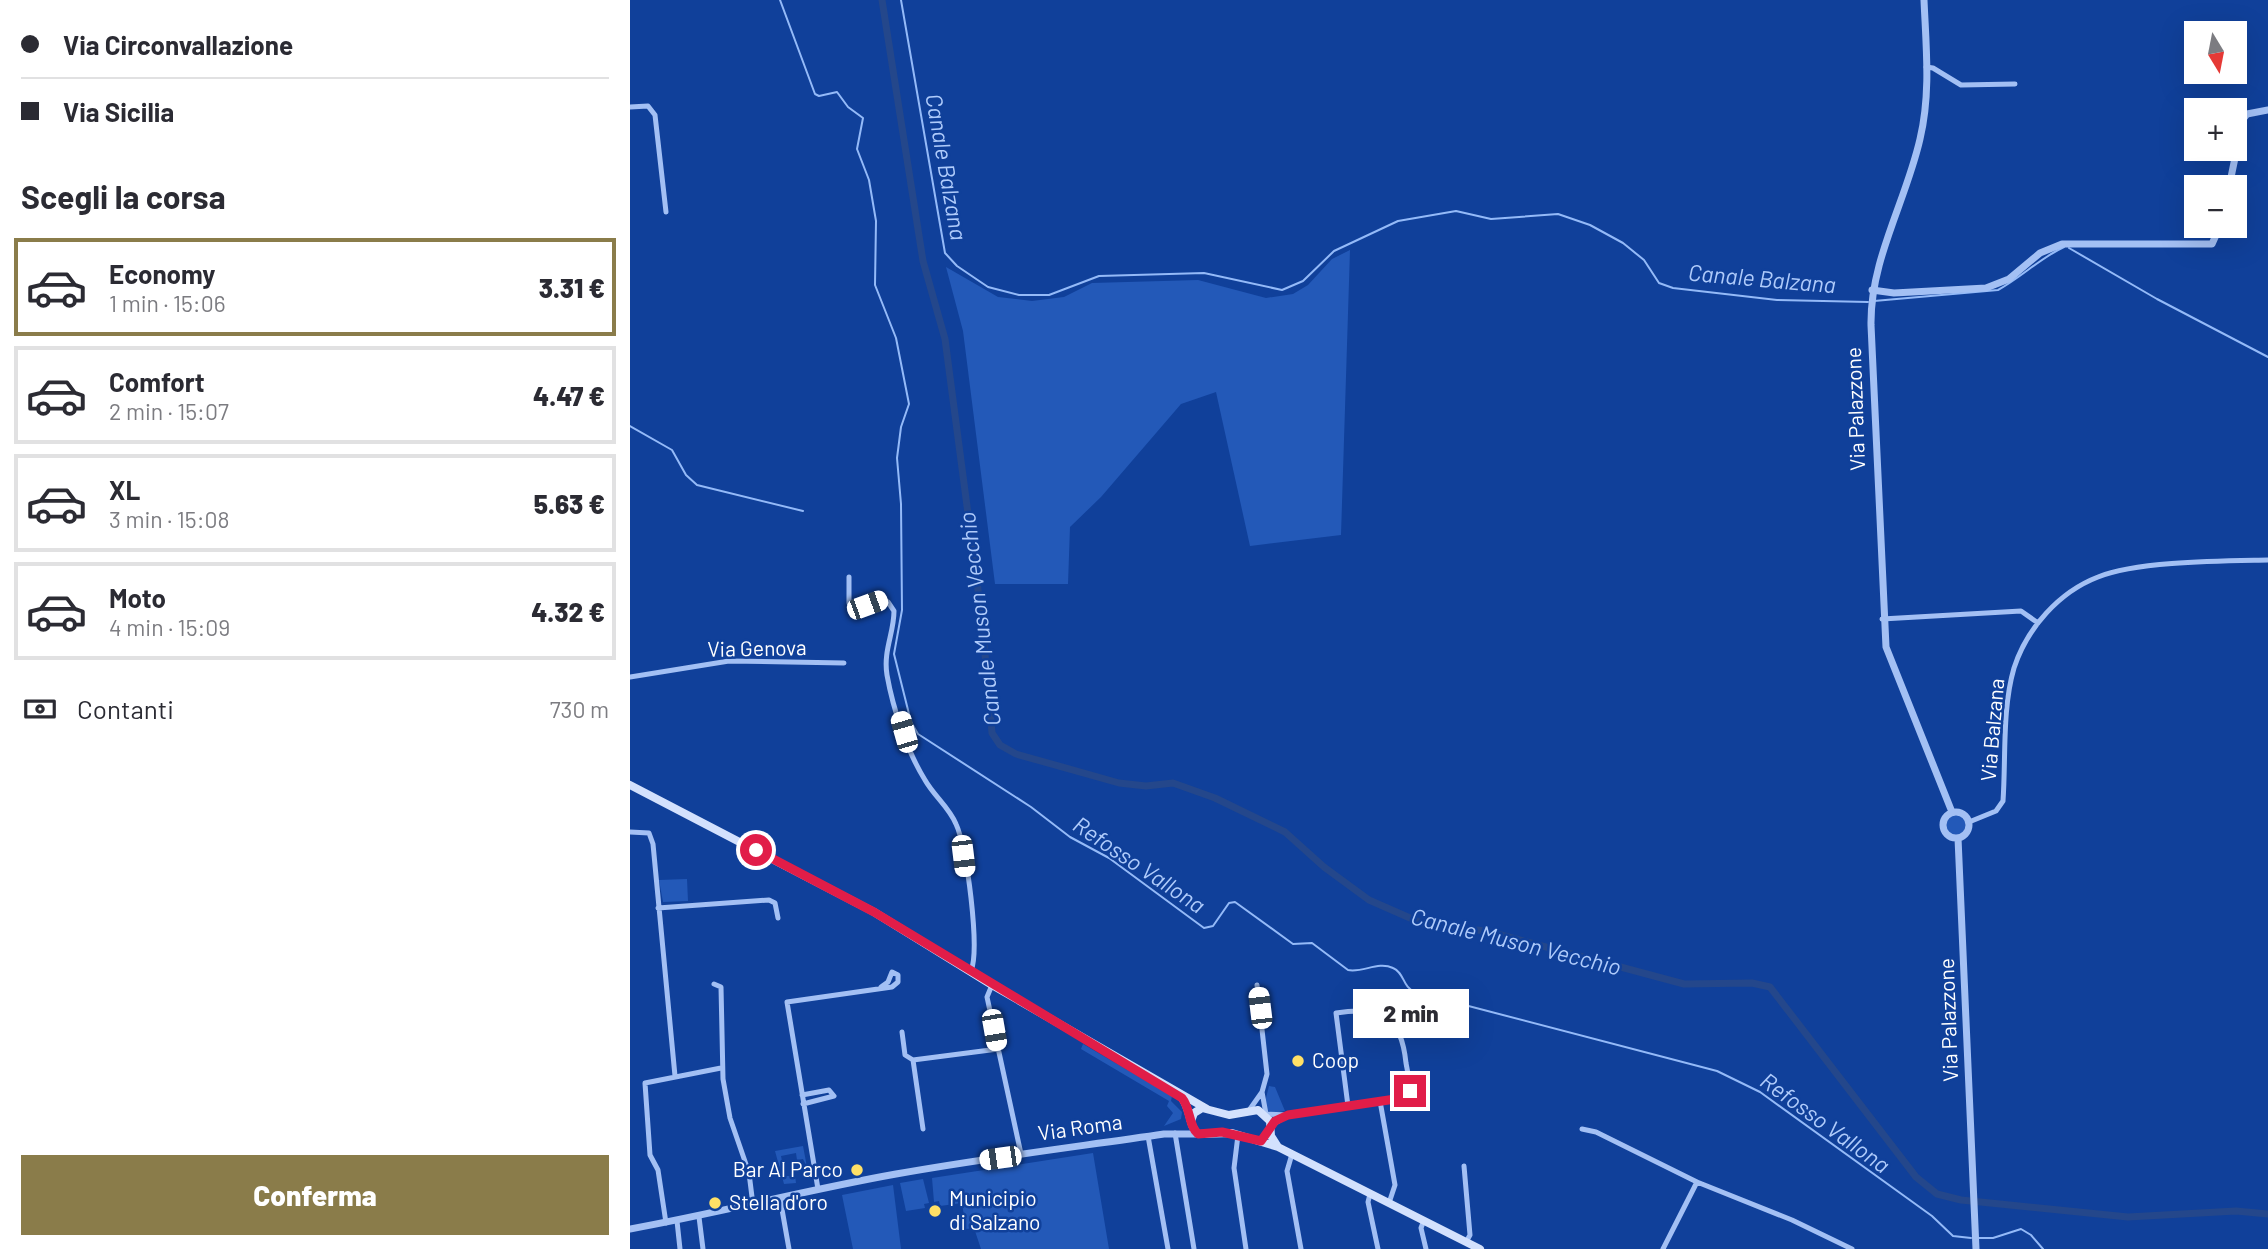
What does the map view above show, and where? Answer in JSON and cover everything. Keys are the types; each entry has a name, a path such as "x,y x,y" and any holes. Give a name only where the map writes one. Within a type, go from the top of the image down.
{"main road":[{"path":"630,785 874,912 1182,1098 1229,1115 1258,1110 1266,1114 1273,1141 1278,1147"},
{"path":"1182,1098 1198,1134"},
{"name":"Via Roma","path":"1191,1121 1197,1110 1207,1109"},
{"path":"1251,1141 1261,1141 1270,1129"},
{"name":"Via Roma","path":"1198,1134 1222,1132 1278,1147 1480,1249"}],"street":[{"name":"Via Palazzone","path":"1924,0 1927,102 1920,141 1871,298 1882,619 1891,664 1952,812 1944,820 1943,827 1947,834 1958,838 1976,1247"},
{"path":"1926,67 1961,85 2015,83"},
{"path":"630,107 648,106 655,115 666,212"},
{"path":"2232,175 2243,120 2247,114 2268,110"},
{"path":"1871,298 1894,293 1986,288 2009,278 2056,245 2206,245 2215,242 2216,238"},
{"name":"Via Balzana","path":"1969,821 1996,811 2003,801 2008,704 2014,668 2027,637 2053,607 2099,576 2133,568 2268,560"},
{"path":"849,577 849,603 867,605 882,600 888,602 894,611 885,653 887,676 918,770 949,810 961,837 976,942 971,971"},
{"path":"1882,619 2021,611 2038,623"},
{"name":"Via Genova","path":"630,677 729,661 844,663"},
{"path":"1952,812 1961,812 1969,821 1967,832 1958,838"},
{"path":"630,832 645,831 651,836 674,1076"},
{"path":"658,908 769,900 775,903 778,918"},
{"path":"714,984 721,987 723,1079 730,1118 749,1173 753,1205"},
{"path":"992,985 987,997 1021,1154"},
{"path":"1244,1112 1255,1105 1268,1074 1257,985"},
{"path":"818,1189 787,1002 881,987"},
{"path":"1262,1092 1266,1114 1288,1115 1348,1107 1409,1096 1402,1032 1382,1013 1364,1009 1336,1013 1348,1107"},
{"path":"902,1032 905,1055 914,1060 998,1049"},
{"path":"914,1060 923,1129"},
{"path":"666,1223 658,1170 650,1155 644,1086 647,1080 722,1068"},
{"path":"802,1095 829,1090 834,1096 803,1104"},
{"path":"1381,1101 1395,1185 1389,1203"},
{"path":"1270,1129 1275,1121 1288,1115"},
{"name":"Via Roma","path":"1164,1134 1191,1121"},
{"path":"1582,1129 1596,1132 1697,1182 1792,1220 1852,1249"},
{"path":"1175,1133 1194,1249"},
{"name":"Via Roma","path":"630,1229 699,1217 818,1189 1021,1154 1164,1134 1198,1134"},
{"path":"1238,1135 1234,1168 1246,1249"},
{"path":"1148,1136 1168,1249"},
{"path":"1292,1154 1287,1171 1301,1249"},
{"path":"1464,1166 1470,1235 1466,1242"},
{"path":"1663,1249 1697,1182"},
{"path":"1370,1194 1368,1202 1378,1249"},
{"path":"780,1198 789,1249"},
{"path":"699,1217 703,1249"},
{"path":"1424,1220 1421,1228 1426,1249"},
{"path":"677,1221 680,1249"}],"shaded area":[{"path":"1350,250 1341,535 1250,546 1216,392 1181,404 1101,497 1070,527 1068,584 995,584 963,331 946,267 998,297 1032,301 1064,297 1092,283 1198,280 1266,298 1293,294 1308,285 1332,259"},
{"path":"1956,815 1963,818 1966,825 1963,832 1956,835 1949,832 1946,825 1949,818"},
{"path":"687,879 688,901 663,902 659,880"},
{"path":"1083,1044 1172,1096 1171,1101 1182,1112 1181,1119 1164,1126 1173,1113 1167,1106 1169,1101 1081,1049"},
{"path":"1269,1086 1275,1087 1285,1111 1273,1113 1267,1110 1265,1102"},
{"path":"803,1146 807,1167 803,1159 797,1160 796,1153 781,1156 785,1176 795,1176 796,1183 784,1184 775,1151"},
{"path":"1093,1153 1109,1249 981,1249 974,1228 966,1229 962,1203 940,1206 939,1201 934,1202 932,1178"},
{"path":"923,1179 929,1203 924,1204 925,1208 906,1211 900,1183"},
{"path":"893,1185 901,1249 853,1249 842,1195"}],"waterway":[{"name":"Refosso Vallona","path":"780,0 815,94 819,96 837,92 848,107 863,118 857,149 869,180 876,221 875,285 896,338 909,404 901,427 897,458 901,504 902,610 894,654 911,722 918,734 1031,807 1070,837 1109,858 1204,928 1213,926 1229,903 1235,902 1293,944 1312,943 1348,970 1387,966 1397,970 1408,987 1415,992 1717,1071 1760,1092 1932,1216 1953,1236 1971,1238"},
{"name":"Canale Muson Vecchio","path":"882,0 923,261 945,339 982,620 992,733 1000,745 1016,754 1119,783 1146,786 1173,783 1215,798 1285,832 1324,867 1369,900 1426,925 1486,931 1684,984 1752,983 1770,987 1916,1177 1937,1194 1961,1200 2128,1217 2236,1211 2268,1214"},
{"name":"Canale Balzana","path":"901,0 945,253 957,266 988,287 1019,295 1049,295 1099,276 1204,273 1282,290 1303,281 1334,251 1398,221 1456,211 1491,219 1558,214 1590,225 1623,243 1644,260 1659,283 1673,288 1777,300 1868,302"},
{"name":"Canale Balzana","path":"1874,301 1998,290 2064,247"},
{"name":"Canale Balzana","path":"2069,248 2157,299 2268,357"},
{"path":"630,426 672,450 686,475 697,485 803,511"},
{"name":"Refosso Vallona","path":"1977,1238 1993,1238 2021,1229 2031,1235 2043,1249"}],"place":[{"name":"Coop","path":"1298,1061"},
{"name":"Bar Al Parco","path":"857,1170"},
{"name":"Stella d'oro","path":"715,1203"},
{"name":"Municipio di Salzano","path":"935,1211"}],"route":[{"path":"756,850 874,912 1182,1098 1186,1102 1194,1132 1198,1134 1232,1133 1251,1141 1261,1141 1279,1118 1402,1098 1409,1096 1410,1091"}]}
